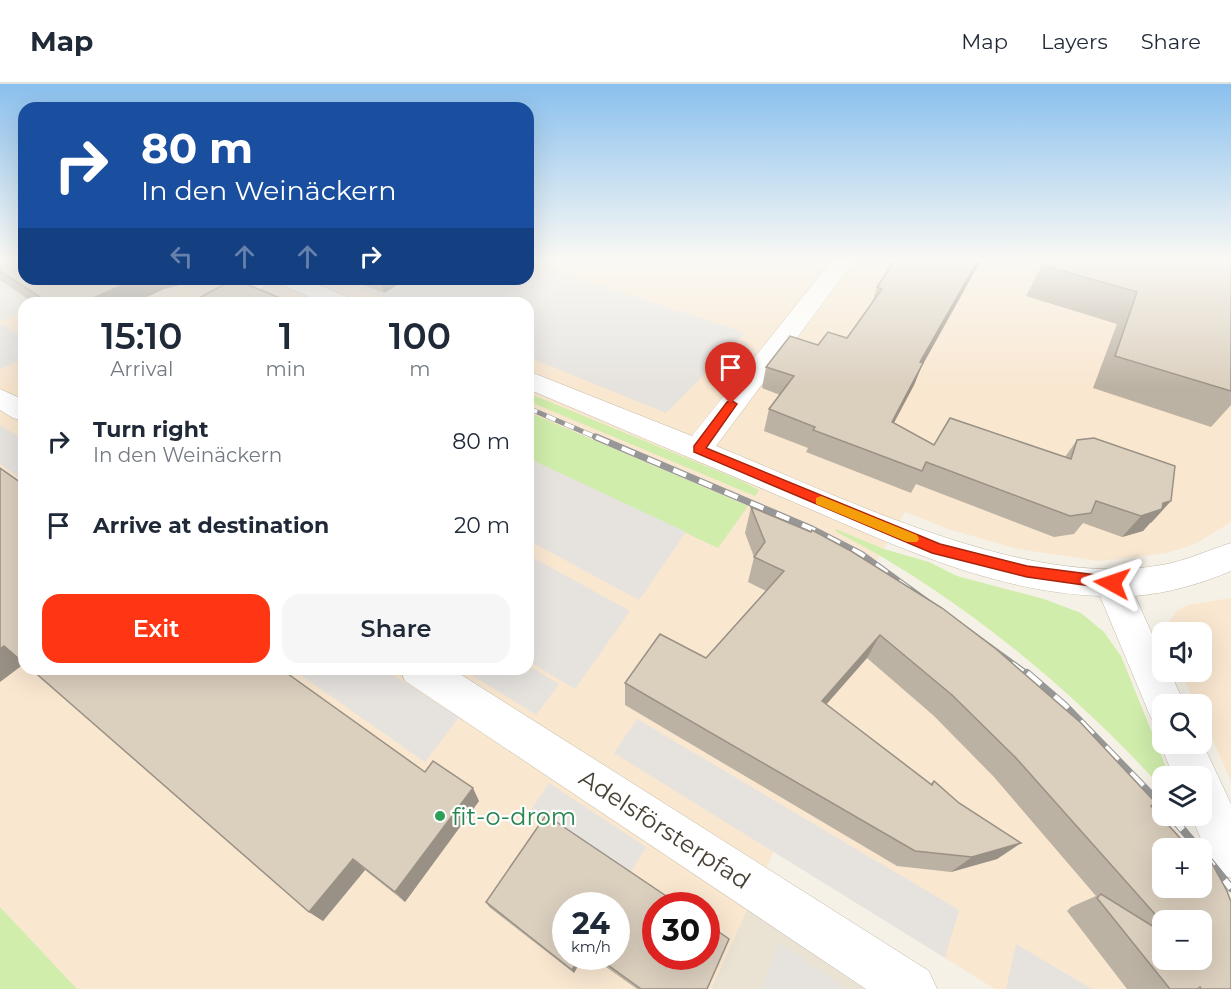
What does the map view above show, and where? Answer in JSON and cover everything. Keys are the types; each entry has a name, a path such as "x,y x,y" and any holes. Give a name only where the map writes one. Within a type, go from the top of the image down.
{"street":[{"path":"698,449 811,302"},
{"path":"534,381 937,549 1027,572 1112,583 1145,582 1188,573 1231,556"},
{"path":"1112,583 1159,694"},
{"name":"Adelsförsterpfad","path":"428,675 911,989"},
{"path":"1212,812 1231,855"}],"shaded area":[{"path":"0,302 18,302 18,675 534,675 534,302 1231,302 1231,522 1195,544 1167,553 1100,561 1018,549 948,529 905,512 884,549 836,529 880,556 872,568 1152,823 1152,826 1165,835 1174,828 1182,838 1152,838 1152,898 1205,898 1208,910 1152,910 1152,970 1212,970 1212,923 1231,989 995,989 774,851 720,969 720,892 642,892 642,970 720,970 711,989 77,989 0,907"},
{"path":"0,302 18,302 18,314 0,321"},
{"path":"534,302 652,302 745,333 666,413 534,359"},
{"path":"0,324 18,333 18,362 0,369"},
{"path":"0,425 18,436 18,477 0,464"},
{"path":"534,461 686,532 639,600 534,543"},
{"path":"534,558 630,611 575,689 534,665"},
{"path":"1231,598 1231,781 1212,738 1212,694 1191,694 1186,682 1212,682 1212,622 1170,622 1178,610 1188,605"},
{"path":"534,669 559,684 536,715 472,675 534,675"},
{"path":"301,675 392,675 459,717 425,762"},
{"path":"637,719 959,910 945,958 614,753"},
{"path":"549,783 646,847 628,877 531,810"},
{"path":"747,909 865,989 711,989"},
{"path":"779,943 847,989 762,989"},
{"path":"1016,944 1092,989 1006,989"}],"green space":[{"path":"534,395 737,479 759,490 755,496 534,404"},
{"path":"534,415 748,506 718,548 534,462"},
{"path":"836,529 884,549 929,562 957,576 1044,599 1081,613 1104,632 1121,656 1152,733 1152,754 1161,754 1166,766 1152,766 1152,777 1089,714 1010,645 925,584 835,531"},
{"path":"0,907 77,989 0,989"}],"building":[{"path":"873,302 954,302 920,362 923,363 892,422 934,445 950,418 1071,459 1077,440 1094,438 1175,466 1171,501 1163,503 1162,509 1141,516 1096,501 1091,513 1070,516 926,462 922,471 813,430 815,427 769,409 794,376 766,367 790,336 818,345 828,332 847,338"},
{"path":"1133,302 1231,302 1231,391 1115,356"},
{"path":"0,468 18,481 18,658 4,646 0,649"},
{"path":"751,507 811,532 812,530 851,551 942,608 996,649 1081,723 1152,799 1152,826 1169,826 1180,838 1152,838 1152,898 1212,898 1212,864 1231,902 1231,989 1201,989 1200,987 1170,989 1155,970 1212,970 1212,910 1152,911 1016,758 952,695 880,635 822,701 932,785 934,781 959,803 1021,843 972,857 915,851 625,683 660,634 706,658 784,571 754,557 765,542"},
{"path":"38,675 289,675 425,772 433,761 473,788 395,892 353,859 309,912"},
{"path":"546,815 660,892 642,892 642,970 715,970 707,989 641,989 615,970 630,970 630,892 552,892 552,954 486,902"},
{"path":"1101,894 1152,926 1152,967 1097,898"},
{"path":"720,933 729,939 720,959"}],"railway":[{"path":"534,411 600,439"},
{"path":"596,437 812,529 861,554 1028,675"},
{"path":"1027,673 1064,705 1152,796"},
{"path":"1179,826 1190,838"},
{"path":"1212,864 1231,888"}],"slow traffic":[{"path":"821,501 912,539"}],"place":[{"name":"fit-o-drom","path":"440,816"}],"route":[{"path":"731,404 698,449 937,549 1027,572 1112,583"}]}
